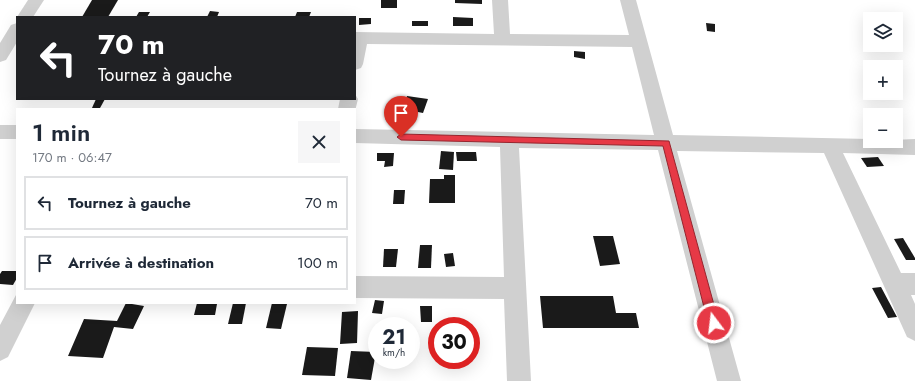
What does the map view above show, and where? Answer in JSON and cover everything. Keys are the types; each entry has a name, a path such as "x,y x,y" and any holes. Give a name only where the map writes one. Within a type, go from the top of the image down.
{"street":[{"path":"26,16 36,0"},
{"path":"500,0 502,39"},
{"path":"628,0 729,381"},
{"path":"0,56 16,33"},
{"path":"356,51 357,38 639,41"},
{"path":"0,132 16,132"},
{"path":"356,136 915,147"},
{"path":"509,140 519,381"},
{"path":"830,146 905,284 915,329"},
{"path":"356,287 515,288"},
{"path":"0,349 23,304"}],"building":[{"path":"92,0 118,0 109,16 83,16"},
{"path":"381,0 397,0 397,8 381,8"},
{"path":"455,0 482,0 482,4 455,3"},
{"path":"210,11 219,12 217,16 208,16"},
{"path":"139,12 150,12 148,16 137,16"},
{"path":"297,12 311,12 309,16 295,16"},
{"path":"453,17 473,18 473,26 453,26"},
{"path":"359,18 371,18 371,24 359,25"},
{"path":"412,21 428,21 428,26 412,26"},
{"path":"706,23 715,24 715,32 707,31"},
{"path":"574,51 585,52 585,59 574,57"},
{"path":"407,96 428,99 423,113 403,109"},
{"path":"96,100 104,100 100,108 92,108"},
{"path":"441,151 454,152 453,170 439,169"},
{"path":"456,152 476,152 477,161 457,161"},
{"path":"377,153 394,153 393,166 384,167 385,161 377,161"},
{"path":"878,157 884,166 867,167 861,158"},
{"path":"444,175 455,175 455,203 429,203 430,179 444,179"},
{"path":"394,190 405,190 404,204 393,204"},
{"path":"593,236 613,236 620,264 600,266"},
{"path":"903,238 915,260 906,260 894,239"},
{"path":"420,245 432,245 431,268 418,268"},
{"path":"384,249 398,249 396,267 383,267"},
{"path":"453,253 455,266 446,267 444,254"},
{"path":"2,271 16,271 16,280 13,285 0,284 0,274"},
{"path":"881,287 897,317 888,318 872,288"},
{"path":"540,296 613,296 616,313 636,313 639,328 543,328"},
{"path":"375,300 384,301 382,314 372,313"},
{"path":"126,304 144,306 133,329 114,327 103,358 68,356 84,319 117,321"},
{"path":"197,304 217,304 215,315 194,315"},
{"path":"233,304 246,304 242,324 228,324"},
{"path":"272,304 287,304 281,329 266,328"},
{"path":"420,306 432,306 432,317 428,317 428,322 421,322"},
{"path":"358,311 357,343 340,344 342,312"},
{"path":"307,347 338,348 335,376 302,375"},
{"path":"351,351 368,352 368,369 373,369 371,380 347,378"}],"route":[{"path":"401,137 666,143 714,323"}]}
